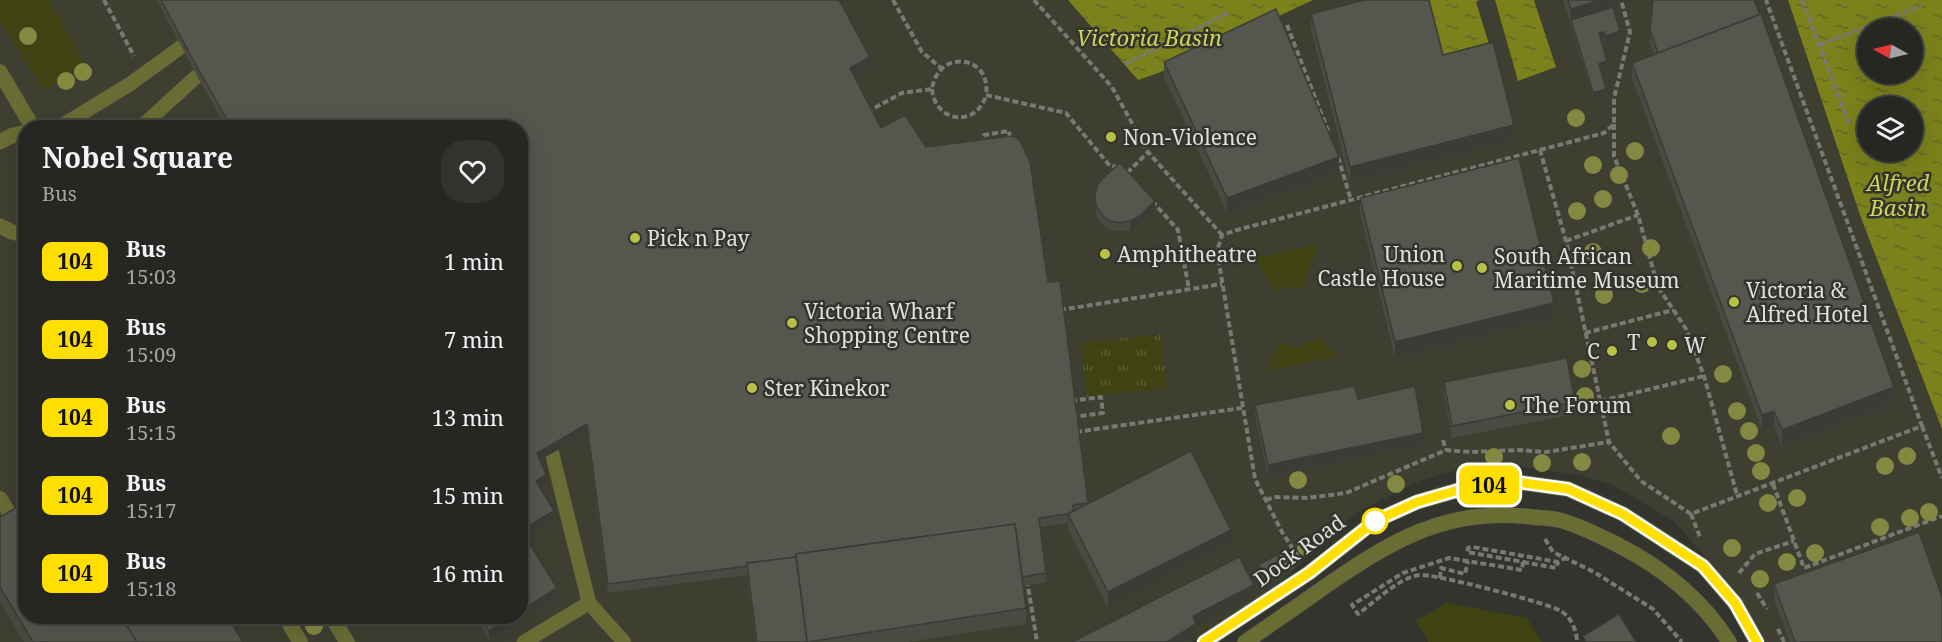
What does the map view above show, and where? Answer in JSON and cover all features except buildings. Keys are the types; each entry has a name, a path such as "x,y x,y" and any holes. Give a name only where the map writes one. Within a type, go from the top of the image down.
{"street":[{"path":"0,72 28,120"},
{"path":"0,142 18,134"},
{"path":"0,226 18,234"},
{"name":"Dock Road","path":"1204,642 1309,573 1375,521 1417,502 1462,489 1517,482 1568,489 1577,493 1623,514 1703,566 1735,603 1757,642"},
{"name":"Dock Road","path":"1245,642 1367,557 1410,534 1441,523 1472,517 1512,514 1560,520 1630,551 1668,574 1692,596 1720,627 1729,642"},
{"path":"290,624 300,642"},
{"path":"336,624 347,642"}],"lane":[{"path":"71,120 130,84 181,47"},
{"path":"149,120 197,76"},
{"path":"552,453 589,603 624,642"},
{"path":"0,498 16,524"},
{"path":"524,642 589,603"}],"path":[{"path":"893,0 922,52 941,68"},
{"path":"1034,0 1112,87 1148,152 1222,235"},
{"path":"1621,0 1630,32 1614,98 1614,156 1638,215 1659,287 1686,329 1704,376 1737,495"},
{"path":"1766,0 1942,478"},
{"path":"1802,0 1850,126"},
{"path":"1819,45 1921,6"},
{"path":"1125,64 1228,13"},
{"path":"1287,25 1331,140"},
{"path":"964,61 976,66 984,75 987,86 983,106 975,113 964,117 952,117 942,112 933,98 932,89 933,78 941,68 951,62 964,61"},
{"path":"860,116 902,93 932,89"},
{"path":"986,95 1066,113 1110,166 1122,168 1134,181"},
{"path":"1222,235 1604,133 1614,124"},
{"path":"994,143 985,144 984,135 1009,131 1011,145"},
{"path":"1540,150 1566,241 1609,442 1641,482 1691,514 1922,426"},
{"path":"1335,151 1351,200"},
{"path":"1126,173 1148,152"},
{"path":"1149,197 1178,230 1189,289"},
{"path":"1566,241 1638,215"},
{"path":"1222,235 1217,251 1255,479 1282,532 1301,562"},
{"path":"1053,311 1222,284"},
{"path":"1585,333 1673,310"},
{"path":"1601,401 1704,376"},
{"path":"1068,402 1101,397 1103,413 1070,417"},
{"path":"1073,433 1242,408"},
{"path":"1443,440 1446,450"},
{"path":"1266,500 1274,497 1307,498 1346,493 1446,450 1546,452 1609,442"},
{"path":"1773,483 1804,568 1942,516"},
{"path":"1535,537 1545,537 1553,552 1594,572 1653,609 1682,642"},
{"path":"1738,573 1755,554 1794,541"},
{"path":"1861,546 1864,556"},
{"path":"1558,562 1556,568 1467,552 1468,548 1473,547 1558,562 1567,557"},
{"path":"1523,562 1522,570 1449,558 1402,573 1352,605 1358,614 1401,582 1421,575 1440,578 1533,599 1563,611 1577,631 1577,642"},
{"path":"1440,578 1442,568 1465,574 1467,561"},
{"path":"1026,573 1037,642"}],"shaded area":[{"path":"0,0 1068,0 1138,79 1161,72 1313,0 1495,0 1518,80 1556,67 1534,0 1788,0 1860,215 1942,429 1942,642 1765,642 1732,588 1674,521 1613,485 1580,475 1500,464 1464,468 1419,481 1357,512 1259,601 1191,642 0,642"}],"green space":[{"path":"0,0 50,0 85,65 44,90 0,23"},
{"path":"1319,244 1302,288 1287,287 1276,292 1255,258"},
{"path":"1161,334 1167,388 1087,397 1080,343"},
{"path":"1317,337 1338,356 1266,372 1279,342 1289,346 1299,346"},
{"path":"1447,603 1527,618 1542,642 1428,642 1416,620"}],"water":[{"name":"Victoria Basin","path":"1068,0 1313,0 1161,72 1138,80"},
{"path":"1425,0 1479,0 1476,2 1493,57 1443,70"},
{"path":"1495,0 1534,0 1556,67 1518,81"},
{"name":"Alfred Basin","path":"1788,0 1942,0 1942,429 1860,215"}],"bus line":[{"name":"104","path":"1204,642 1309,573 1375,521 1417,502 1462,489 1517,482 1568,489 1623,514 1703,566 1735,603 1757,642"}],"place":[{"name":"Non-Violence","path":"1111,137"},
{"name":"Pick n Pay","path":"635,238"},
{"name":"Amphitheatre","path":"1105,254"},
{"name":"Union Castle House","path":"1457,266"},
{"name":"South African Maritime Museum","path":"1482,268"},
{"name":"Victoria & Alfred Hotel","path":"1734,302"},
{"name":"Victoria Wharf Shopping Centre","path":"792,323"},
{"name":"T","path":"1652,342"},
{"name":"W","path":"1672,345"},
{"name":"C","path":"1612,351"},
{"name":"Ster Kinekor","path":"752,388"},
{"name":"The Forum","path":"1510,405"}]}
